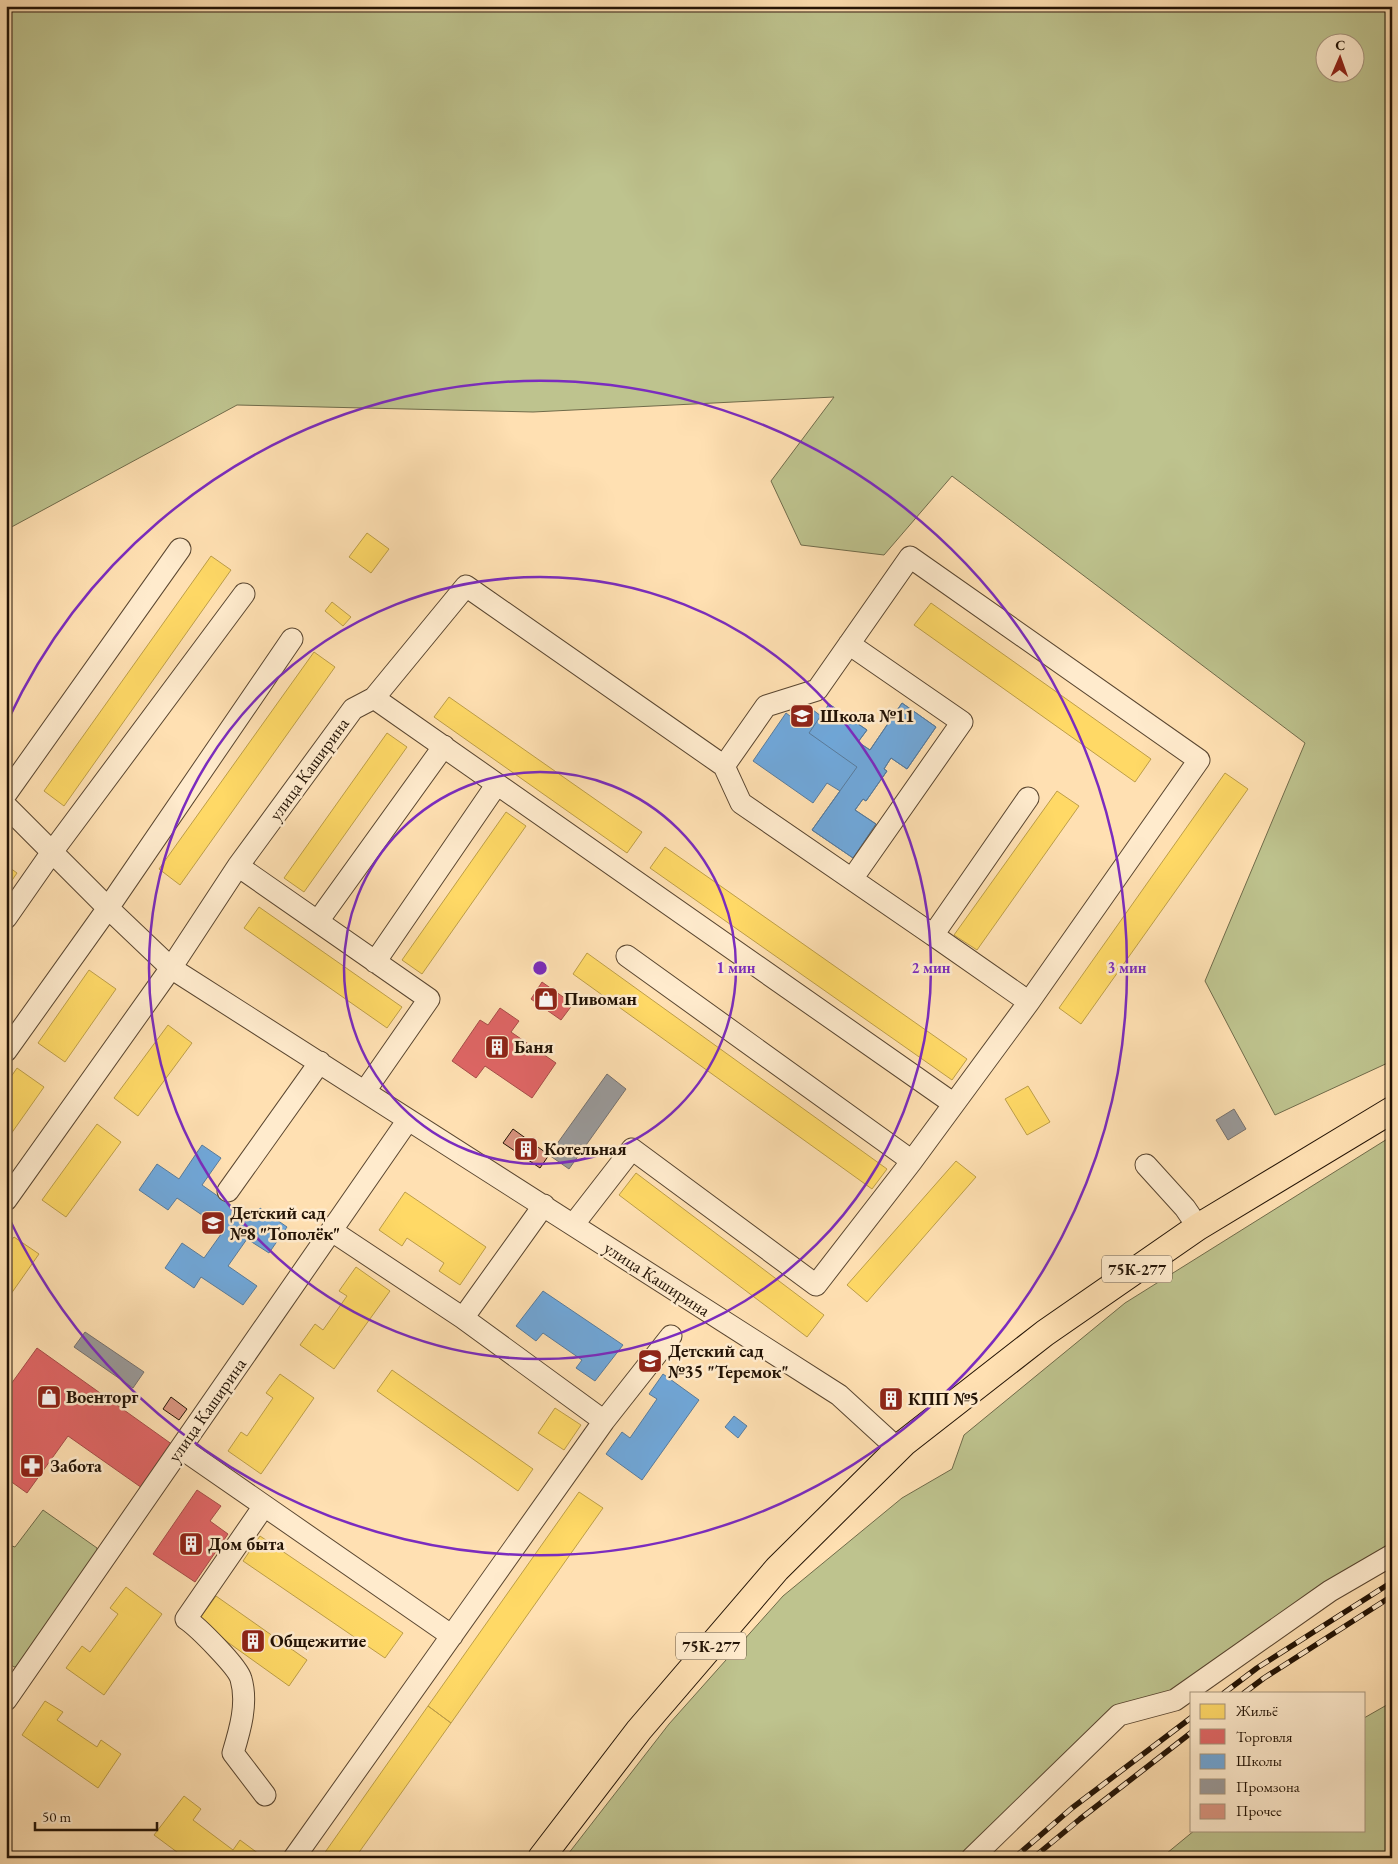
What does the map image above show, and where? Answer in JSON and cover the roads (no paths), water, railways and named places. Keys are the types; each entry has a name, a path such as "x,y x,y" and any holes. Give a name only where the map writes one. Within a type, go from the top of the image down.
{"main road":[{"name":"75К-277","path":"541,1858 639,1730 777,1569 898,1449 1045,1333 1198,1227 1392,1110"}],"street":[{"path":"6,794 180,549"},
{"path":"573,1225 632,1149 816,1285 954,1104 1028,1002 1199,760 910,557 817,690 766,706 724,766 742,803 1028,1002"},
{"name":"улица Каширина","path":"6,1200 171,968 238,866 353,709 374,698 466,586 724,766"},
{"path":"6,918 52,852 244,594"},
{"path":"6,1051 108,908 292,639"},
{"path":"849,644 962,722 852,879"},
{"path":"374,698 954,1104"},
{"path":"318,922 444,746"},
{"path":"375,962 497,784"},
{"path":"933,935 1028,798"},
{"name":"улица Каширина","path":"6,806 171,968 839,1395 898,1449"},
{"path":"238,866 429,999 365,1092"},
{"path":"627,956 912,1161"},
{"path":"228,1190 320,1062"},
{"name":"улица Каширина","path":"6,1700 408,1120"},
{"path":"1146,1165 1198,1227"},
{"path":"463,1318 544,1205"},
{"path":"332,1231 607,1417"},
{"path":"294,1858 607,1417 671,1336"},
{"path":"181,1448 452,1636"},
{"path":"264,1506 186,1619 222,1654 241,1678 243,1708 233,1753 266,1795"},
{"path":"972,1858 1119,1715 1175,1700 1330,1591 1392,1555"}],"railway":[{"path":"1225,1692 1257,1668 1392,1582"},
{"path":"1245,1692 1392,1596"},
{"path":"1014,1858 1072,1808 1190,1719"},
{"path":"1033,1858 1190,1734"}],"place":[{"name":"Школа №11","path":"802,716"},
{"name":"Пивоман","path":"546,999"},
{"name":"Баня","path":"497,1047"},
{"name":"Котельная","path":"526,1149"},
{"name":"Детский сад №8 \"Тополёк\"","path":"213,1223"},
{"name":"Детский сад №35 \"Теремок\"","path":"650,1361"},
{"name":"Военторг","path":"49,1397"},
{"name":"КПП №5","path":"891,1399"},
{"name":"Забота","path":"32,1466"},
{"name":"Дом быта","path":"191,1544"},
{"name":"Общежитие","path":"253,1641"}]}
